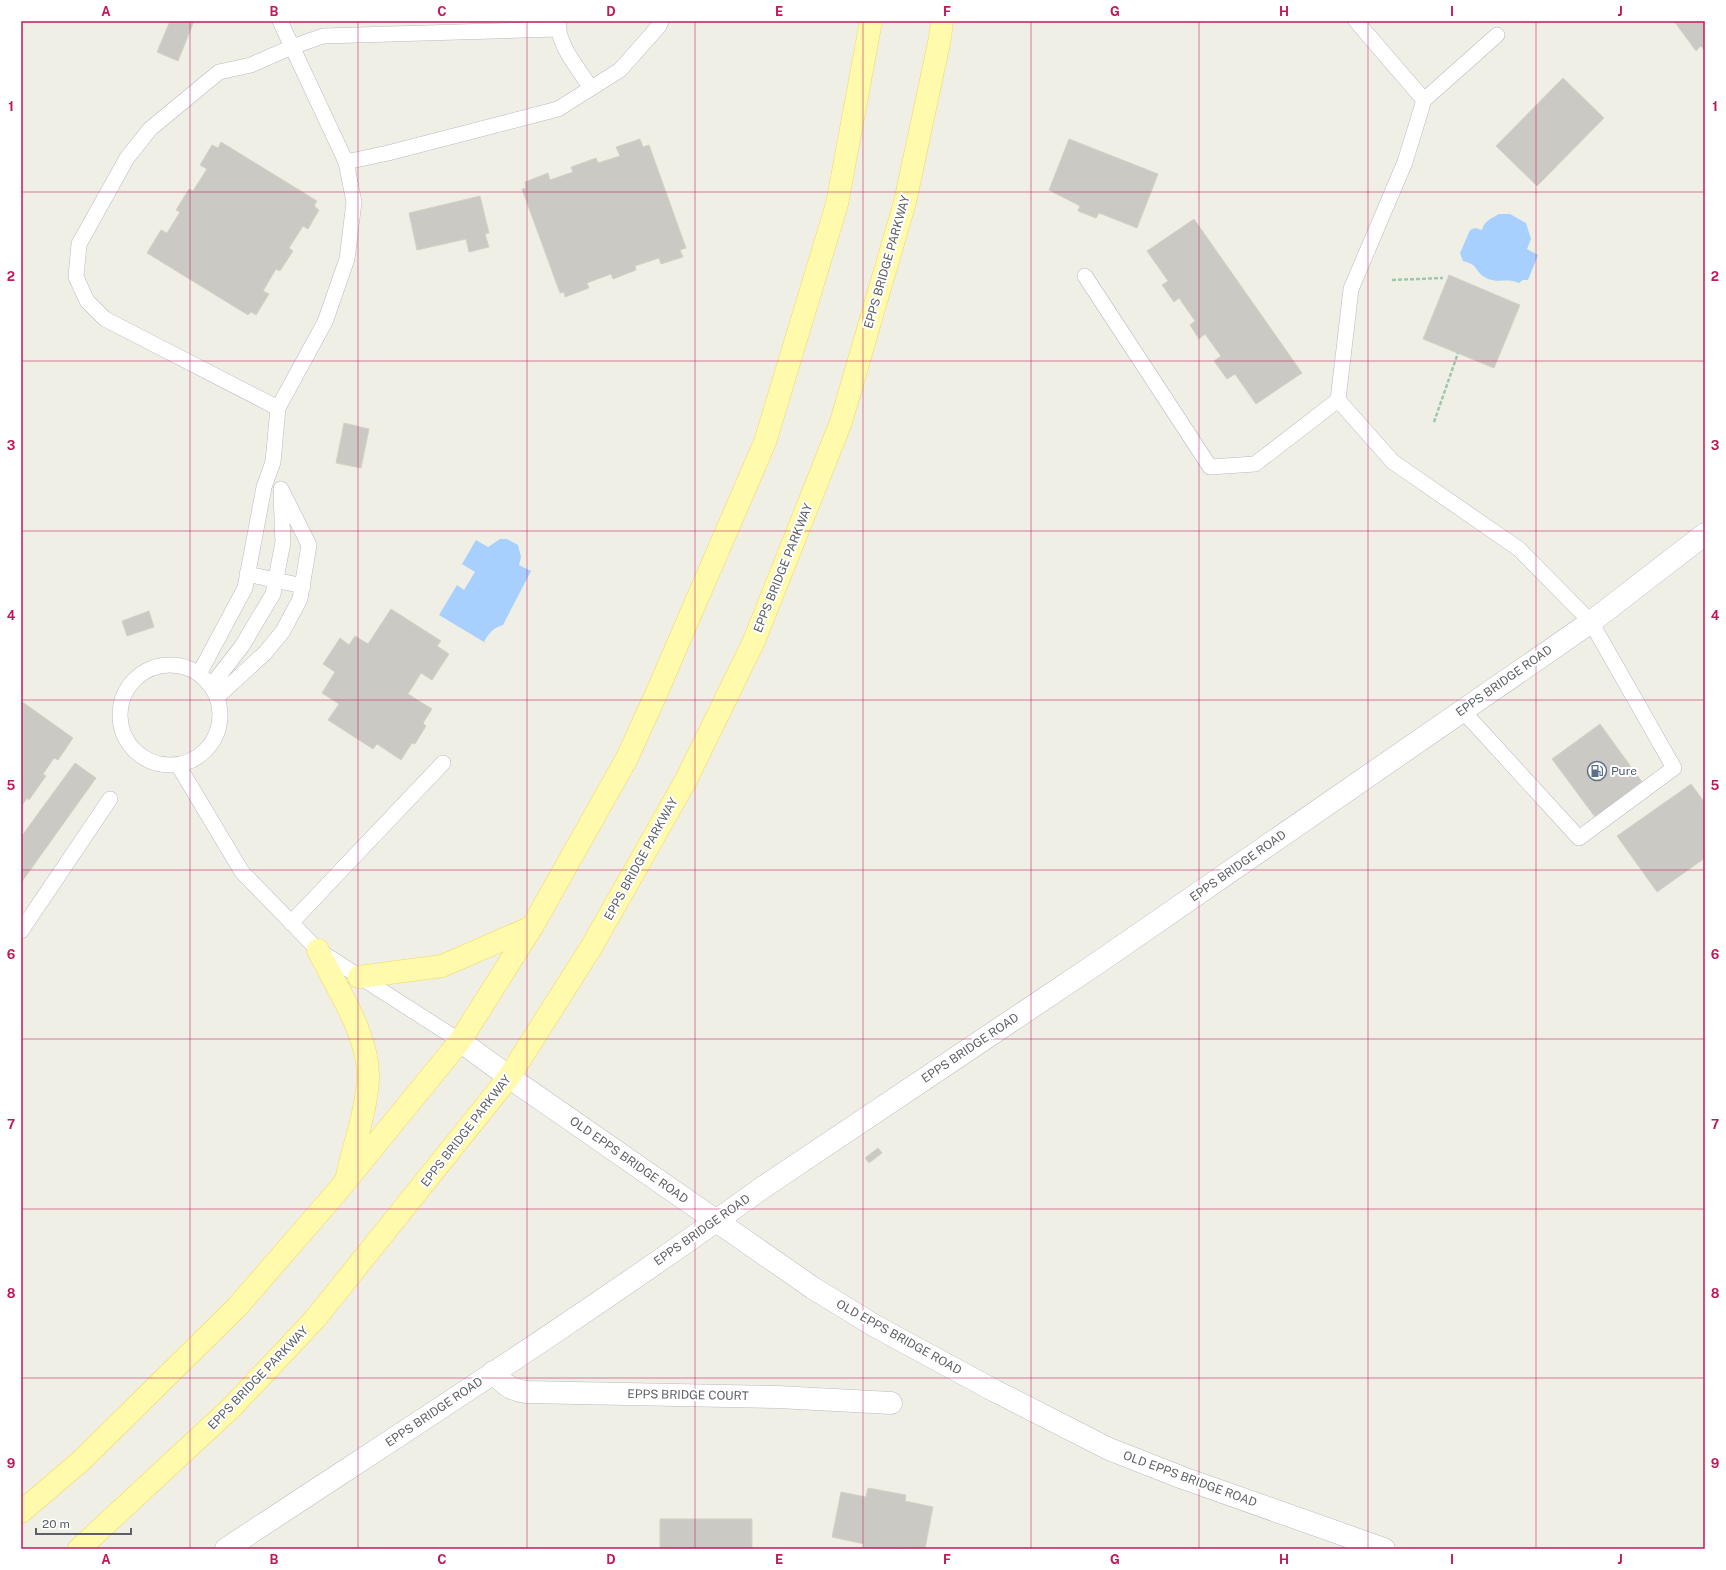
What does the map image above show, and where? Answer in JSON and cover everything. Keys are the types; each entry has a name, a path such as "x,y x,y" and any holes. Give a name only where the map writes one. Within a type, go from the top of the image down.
{"main road":[{"path":"21,1512 82,1460 237,1307 345,1181 460,1041 532,927 627,758 657,692 764,442 837,204 871,21"},
{"name":"EPPS BRIDGE PARKWAY","path":"79,1549 232,1407 316,1319 509,1077 592,946 686,780 754,641 841,422 905,202 940,38 942,21"},
{"path":"359,977 442,966 532,927"},
{"path":"318,950 360,1033 367,1064 368,1078 364,1101 345,1181"}],"street":[{"name":"EPPS BRIDGE ROAD","path":"226,1549 493,1372 762,1188 1098,962 1591,622 1705,534"},
{"name":"OLD EPPS BRIDGE ROAD","path":"460,1041 509,1077 813,1288 875,1326 995,1391 1109,1449 1384,1549"},
{"name":"EPPS BRIDGE COURT","path":"493,1372 504,1385 514,1391 526,1392 778,1397 891,1404"}],"lane":[{"path":"198,674 245,588 264,487 273,462 278,408 325,322 347,259 354,202 346,162 280,21"},
{"path":"346,162 388,153 558,109 620,70 662,21"},
{"path":"1356,21 1424,100"},
{"path":"278,408 105,319 87,301 76,277 79,244 127,158 150,129 219,72 251,65 292,47 323,36 558,25 566,50 591,88"},
{"path":"1085,276 1210,467 1255,464 1338,400 1351,289 1405,162 1424,100 1497,35"},
{"path":"1338,400 1393,462 1519,549 1591,622 1674,768 1579,838 1462,710"},
{"path":"214,691 265,653 283,631 300,599 309,545 281,489 273,462"},
{"path":"214,691 273,594 284,542 281,489"},
{"path":"247,574 303,586"},
{"path":"166,665 183,666 198,674 214,691 220,714 215,737 205,751 191,761 178,765 160,764 142,757 129,744 120,724 120,706 130,684 143,672 166,665"},
{"path":"291,923 442,763"},
{"path":"178,765 242,872 318,950 460,1041"},
{"path":"21,930 110,799"}],"path":[{"path":"1392,280 1443,278"},
{"path":"1434,422 1458,353"}],"water":[{"path":"1499,214 1510,214 1526,223 1531,239 1527,249 1538,255 1528,280 1523,280 1519,283 1488,279 1473,265 1463,261 1460,253 1470,230 1475,228 1482,230 1486,222"},
{"path":"500,539 507,539 518,545 521,557 519,565 531,571 503,625 492,631 484,642 439,615 457,585 464,590 475,572 462,564 476,540 488,547"}],"building":[{"path":"170,21 194,21 178,61 157,52"},
{"path":"1674,21 1705,21 1705,51 1701,46 1696,51"},
{"path":"1563,78 1604,118 1537,186 1496,146"},
{"path":"640,139 643,147 649,145 686,248 680,250 683,257 661,264 659,258 635,266 636,270 613,279 611,274 587,283 589,288 565,297 564,292 560,293 522,189 526,188 525,182 548,173 550,180 573,172 571,167 596,158 598,163 620,156 616,147"},
{"path":"1069,139 1158,174 1137,228 1099,213 1096,218 1078,211 1080,206 1049,190"},
{"path":"221,142 317,201 314,206 319,210 308,229 303,226 289,248 293,251 280,271 276,269 263,291 269,294 256,315 251,312 248,315 147,253 161,230 167,233 180,212 176,210 189,189 193,191 207,169 200,165 212,145 218,148"},
{"path":"480,196 489,233 485,234 489,247 469,252 466,239 417,250 409,213"},
{"path":"1194,219 1302,373 1256,404 1235,374 1227,379 1214,361 1221,356 1205,334 1199,339 1190,325 1195,321 1179,298 1174,302 1162,285 1168,281 1147,251"},
{"path":"1449,275 1520,305 1494,368 1423,339"},
{"path":"344,423 369,429 361,468 336,463"},
{"path":"391,609 441,641 437,646 449,654 432,680 421,673 408,694 432,709 423,723 426,726 415,744 412,743 401,760 377,744 373,749 328,720 339,704 322,693 335,672 323,664 340,638 349,645 355,636 368,644"},
{"path":"149,611 154,627 127,636 122,621"},
{"path":"21,701 73,738 58,760 54,758 43,774 46,776 29,800 27,798 21,807"},
{"name":"Pure","path":"1600,724 1642,782 1595,817 1552,759"},
{"path":"75,763 96,778 21,883 21,837"},
{"path":"1691,784 1705,803 1705,858 1657,892 1617,836"},
{"path":"878,1148 882,1153 869,1163 865,1158"},
{"path":"868,1488 906,1495 905,1501 933,1507 925,1549 898,1547 897,1549 863,1549 864,1544 832,1537 841,1492 866,1497"},
{"path":"660,1519 752,1519 752,1549 660,1549"}],"place":[{"name":"Pure","path":"1597,771"}]}
